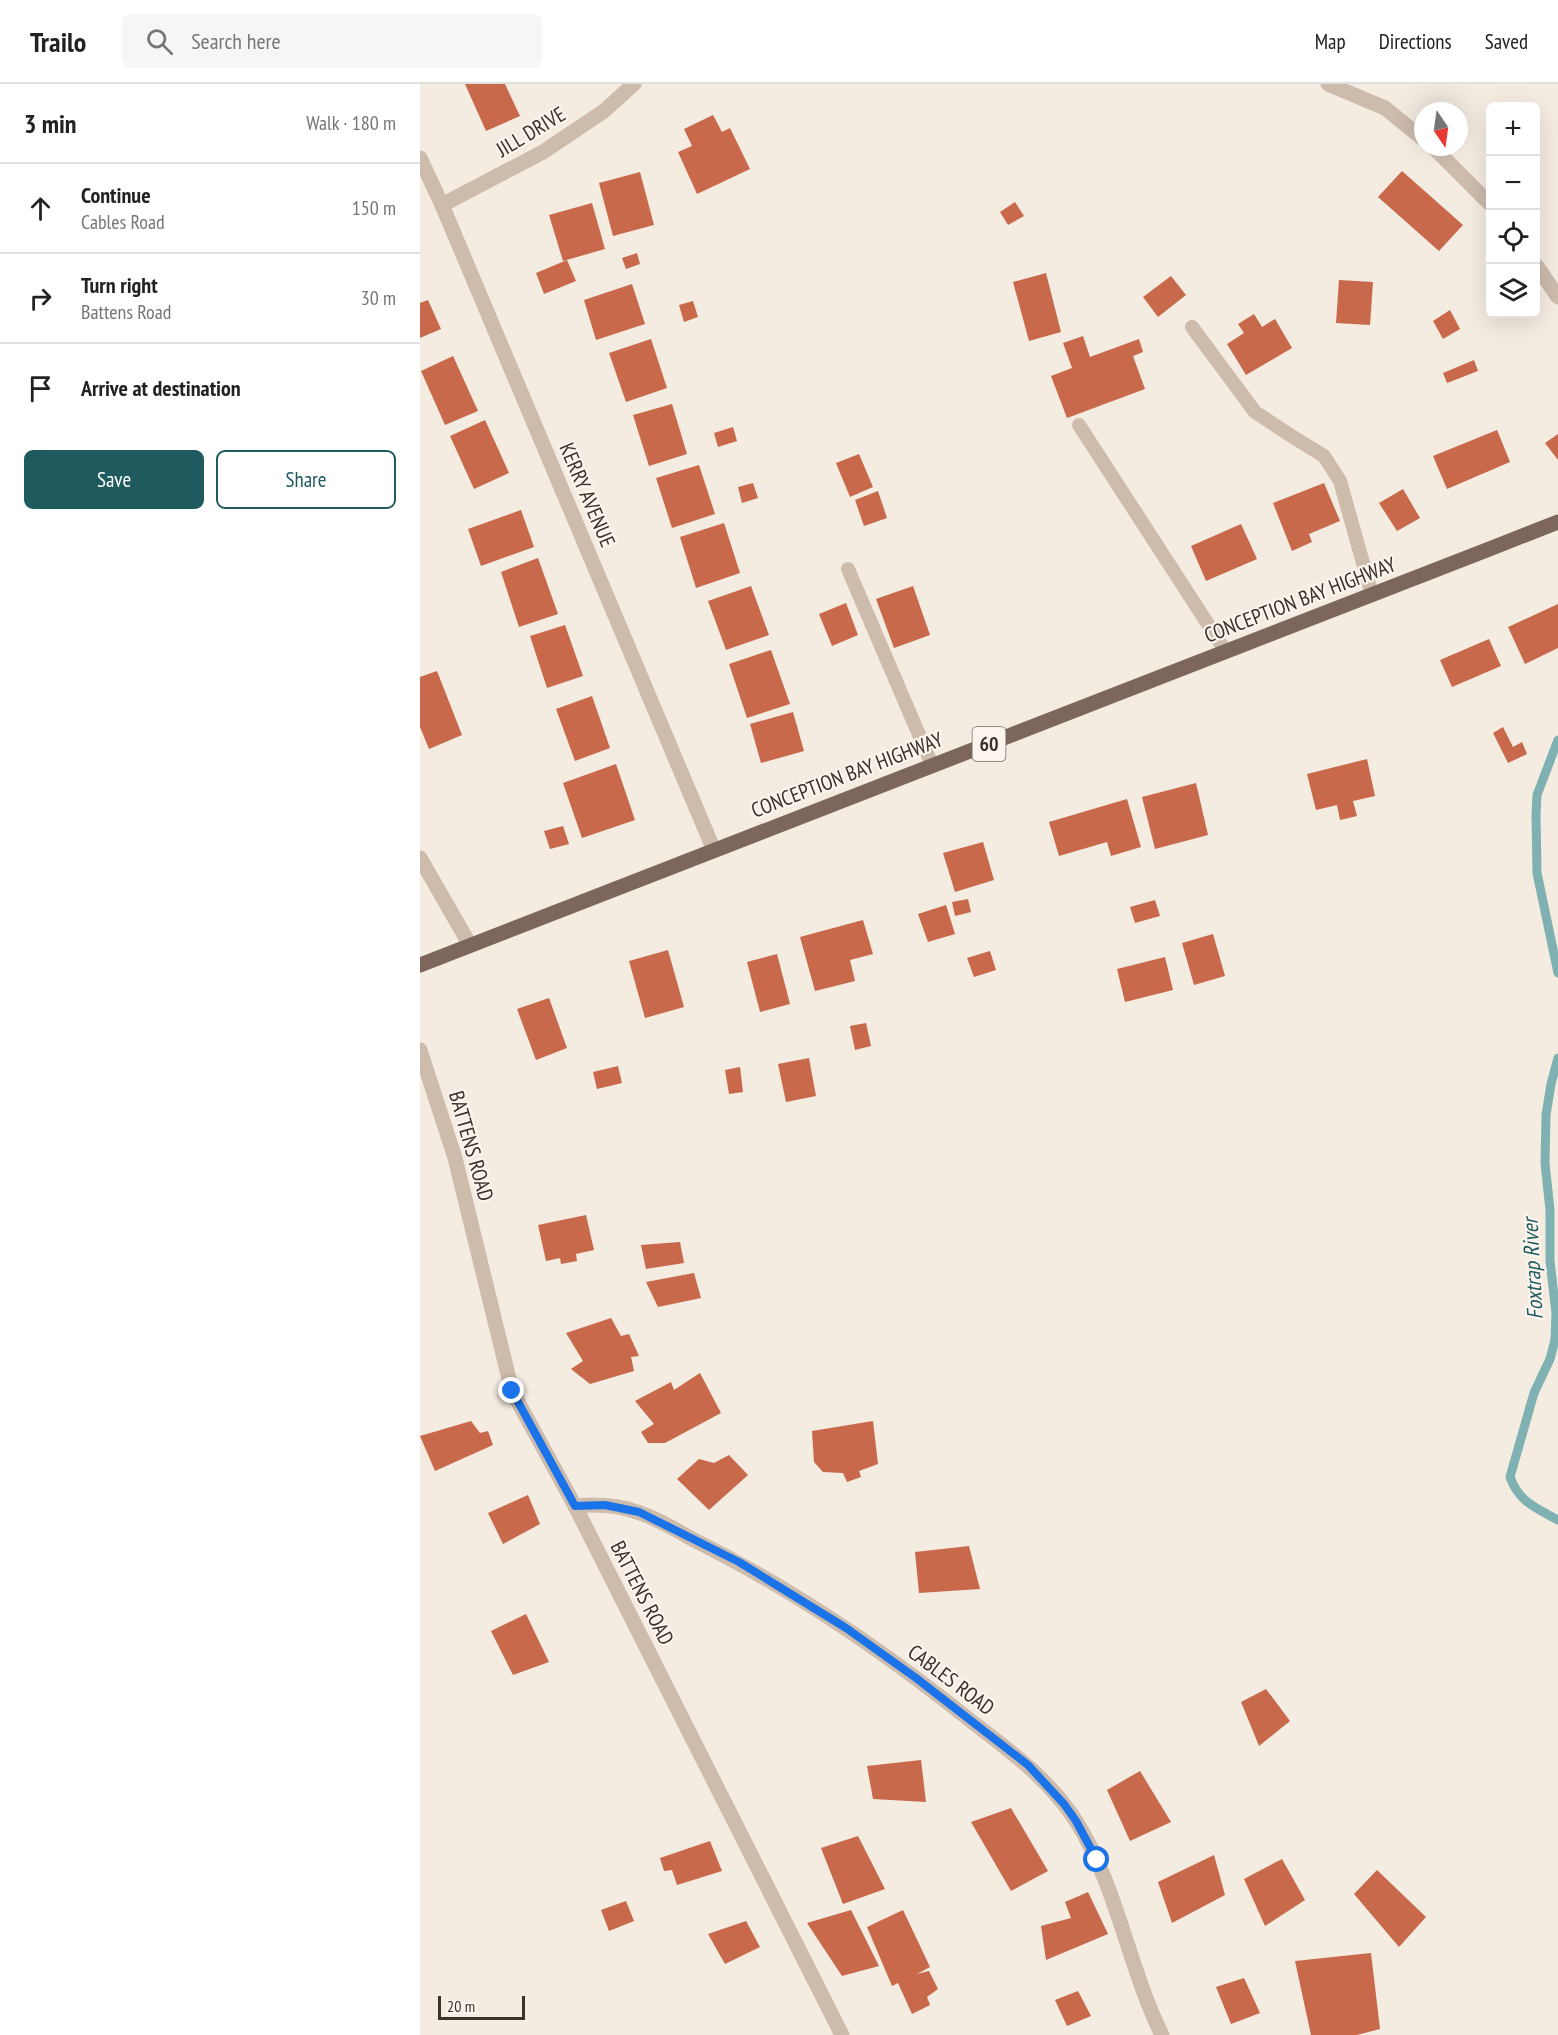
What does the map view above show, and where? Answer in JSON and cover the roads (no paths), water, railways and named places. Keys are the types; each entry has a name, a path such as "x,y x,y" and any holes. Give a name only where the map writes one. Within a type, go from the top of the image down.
{"main road":[{"name":"CONCEPTION BAY HIGHWAY","path":"420,965 713,849 1558,522"}],"street":[{"name":"JILL DRIVE","path":"442,205 543,152 604,111 634,84"},
{"path":"1328,84 1385,108 1414,132"},
{"path":"1442,156 1486,199"},
{"name":"KERRY AVENUE","path":"420,158 442,205 713,849"},
{"path":"1540,271 1558,297"},
{"path":"420,858 470,945"},
{"name":"BATTENS ROAD","path":"420,1050 456,1158 512,1391 575,1506 842,2035"},
{"name":"CABLES ROAD","path":"575,1506 605,1505 639,1512 739,1562 846,1628 932,1690 1028,1765 1064,1804 1088,1841 1105,1881 1144,1996 1162,2035"}],"lane":[{"path":"1192,327 1255,412 1324,456 1340,481 1372,595"},
{"path":"1079,425 1226,652"},
{"path":"848,568 932,765"}],"waterway":[{"name":"Foxtrap River","path":"1558,740 1537,795 1536,815 1537,873 1558,973"},
{"name":"Foxtrap River","path":"1558,1058 1546,1115 1545,1163 1550,1210 1550,1261 1556,1313 1555,1340 1550,1359 1534,1393 1510,1477 1523,1498 1558,1520"}]}
